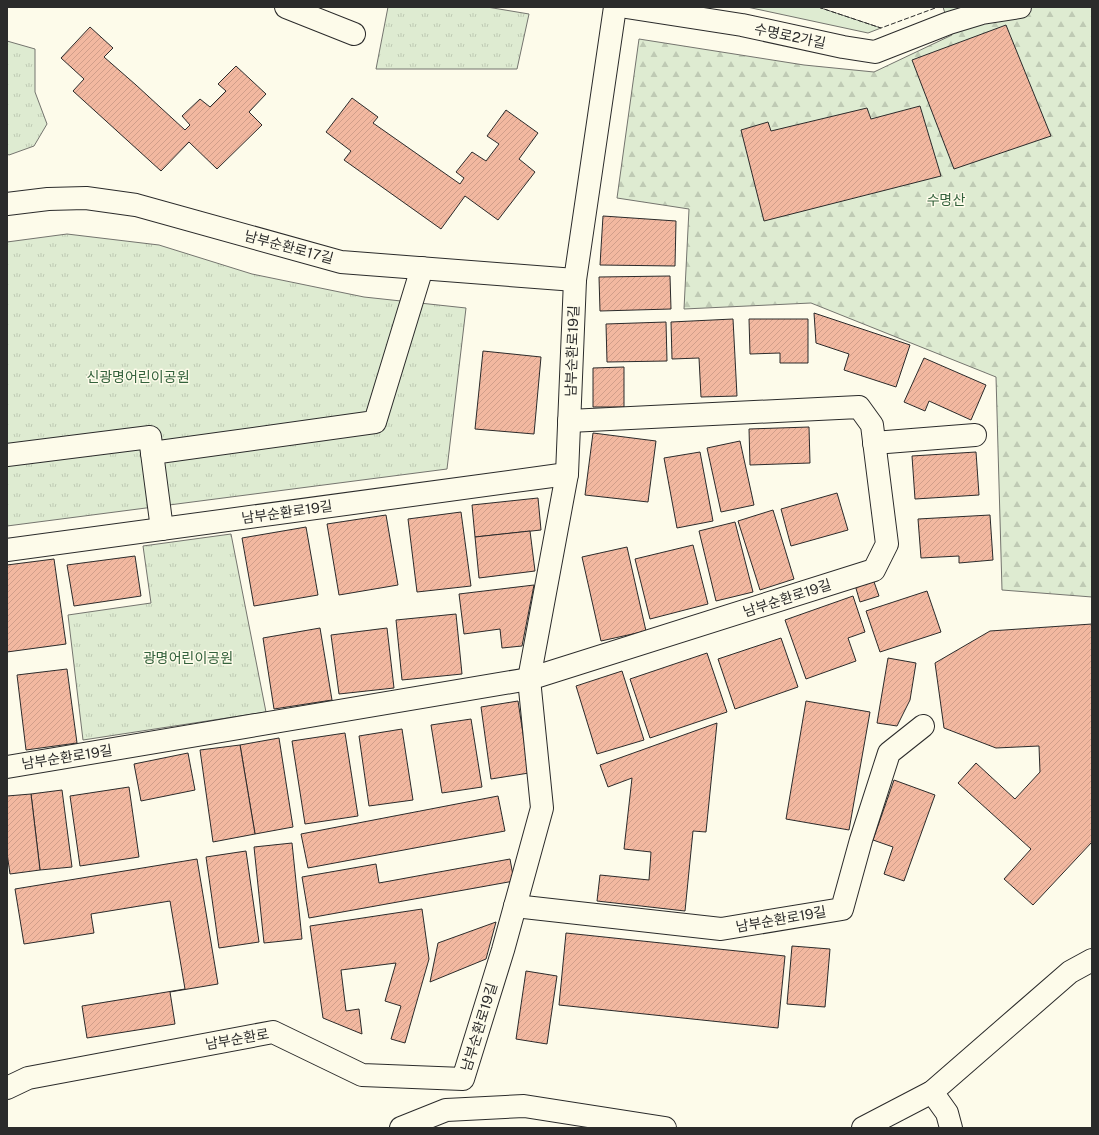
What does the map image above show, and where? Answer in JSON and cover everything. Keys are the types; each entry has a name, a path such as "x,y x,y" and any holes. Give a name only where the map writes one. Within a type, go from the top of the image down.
{"street":[{"path":"286,7 354,34"},
{"path":"575,280 615,7"},
{"name":"수명로2가길","path":"626,7 742,25 843,47 875,52 948,23 982,13 1020,7"},
{"name":"남부순환로17길","path":"7,204 48,198 86,198 136,205 341,262 575,280"},
{"path":"152,453 375,422 422,268"},
{"name":"남부순환로19길","path":"463,1079 503,950 542,808 530,680 567,474 575,280"},
{"name":"남부순환로19길","path":"7,766 530,680 874,570 887,544 872,424 859,407 569,421"},
{"path":"874,443 975,435"},
{"path":"7,455 150,437 162,529"},
{"name":"남부순환로19길","path":"7,550 567,474"},
{"name":"남부순환로19길","path":"515,906 721,929 842,909 861,840 889,753 923,726"},
{"path":"863,1128 932,1092 1070,972 1092,960"},
{"name":"남부순환로","path":"7,1088 28,1078 273,1032 362,1075 463,1079"},
{"path":"932,1092 947,1113 951,1128"},
{"path":"401,1128 446,1110 524,1106 665,1128"}],"green space":[{"path":"388,7 487,7 529,14 517,69 376,69"},
{"path":"747,7 818,7 881,28 868,33"},
{"name":"수명산","path":"943,7 1092,7 1092,597 1002,590 996,377 811,303 684,309 689,209 617,198 639,39 804,65 874,72 952,35"},
{"path":"7,41 35,49 35,92 47,124 34,146 9,155 7,154"},
{"name":"신광명어린이공원","path":"67,234 159,245 252,274 364,297 466,308 447,469 7,526 7,242"},
{"name":"광명어린이공원","path":"231,534 266,712 83,740 68,615 151,603 143,546"}],"building":[{"path":"1006,25 1051,136 954,169 912,60"},
{"path":"90,27 113,48 104,57 185,130 190,125 182,116 200,99 210,107 226,91 218,84 236,66 266,94 249,112 262,125 217,169 189,142 161,171 73,91 84,79 61,58"},
{"path":"352,98 378,117 373,123 460,184 464,178 456,172 472,152 486,161 499,144 487,136 506,110 538,133 519,159 535,172 498,220 465,196 441,229 344,160 351,151 326,132"},
{"path":"920,106 941,176 764,221 741,130 768,122 771,131 867,108 871,119"},
{"path":"603,216 676,221 675,266 600,265"},
{"path":"670,276 671,309 600,311 599,277"},
{"path":"814,313 910,345 896,387 844,370 849,354 816,343"},
{"path":"733,319 737,396 701,397 699,358 672,359 671,322"},
{"path":"749,319 808,319 808,363 780,363 780,353 750,354"},
{"path":"666,322 667,361 607,362 606,324"},
{"path":"483,351 541,357 534,434 475,429"},
{"path":"924,358 986,385 971,420 929,401 925,411 904,402"},
{"path":"624,367 624,407 593,407 593,368"},
{"path":"809,427 810,463 750,465 749,429"},
{"path":"593,433 656,441 648,502 585,495"},
{"path":"740,441 754,505 721,512 707,448"},
{"path":"700,452 713,521 677,528 664,458"},
{"path":"976,452 979,495 915,499 912,456"},
{"path":"837,493 848,530 791,546 781,509"},
{"path":"538,498 541,530 475,537 472,505"},
{"path":"773,510 794,579 760,590 738,521"},
{"path":"461,512 471,586 417,592 408,519"},
{"path":"386,515 398,585 339,595 327,524"},
{"path":"990,515 993,560 959,563 959,556 921,558 918,519"},
{"path":"735,522 753,592 716,601 699,531"},
{"path":"306,527 318,595 254,606 242,538"},
{"path":"530,531 535,571 479,578 475,537"},
{"path":"693,545 708,604 650,619 635,559"},
{"path":"627,547 646,631 601,641 582,557"},
{"path":"135,556 141,596 74,606 67,565"},
{"path":"54,559 66,644 7,652 7,565"},
{"path":"873,579 879,596 860,602 855,585"},
{"path":"534,585 522,646 502,648 500,629 464,634 459,594"},
{"path":"927,591 941,632 880,652 866,611"},
{"path":"853,596 865,632 848,638 856,661 806,679 785,620"},
{"path":"456,614 462,674 402,680 396,620"},
{"path":"1092,624 1092,842 1033,905 1004,879 1031,849 958,783 976,763 1015,799 1040,772 1039,746 996,748 944,728 935,663 990,631"},
{"path":"320,628 332,700 274,709 263,638"},
{"path":"387,628 394,688 339,694 331,635"},
{"path":"781,638 798,687 735,709 718,659"},
{"path":"707,653 727,712 650,738 630,679"},
{"path":"888,658 916,663 910,700 897,726 877,723"},
{"path":"67,669 77,743 26,750 17,675"},
{"path":"622,671 644,740 597,754 576,686"},
{"path":"518,701 529,773 491,779 481,707"},
{"path":"806,701 870,712 849,830 786,819"},
{"path":"471,719 482,787 442,793 431,725"},
{"path":"717,723 706,832 693,831 685,911 597,901 600,875 649,880 651,852 624,849 632,778 608,787 600,765"},
{"path":"402,729 413,800 369,806 359,736"},
{"path":"345,733 358,816 305,824 292,741"},
{"path":"279,738 293,827 255,834 240,745"},
{"path":"240,745 255,834 213,842 200,750"},
{"path":"188,753 195,790 141,801 134,764"},
{"path":"894,780 935,795 904,881 884,874 893,847 873,840"},
{"path":"129,787 139,857 80,866 70,796"},
{"path":"62,790 72,867 40,870 31,794"},
{"path":"31,794 40,870 10,874 7,853 7,796"},
{"path":"498,796 505,831 308,868 301,834"},
{"path":"292,843 302,939 264,943 254,847"},
{"path":"246,851 259,942 219,948 206,857"},
{"path":"197,859 218,984 170,992 175,1024 87,1038 82,1006 185,989 170,901 91,914 94,933 24,944 15,889"},
{"path":"510,859 514,881 309,918 302,877 376,864 379,883"},
{"path":"422,909 429,959 405,1043 391,1039 401,1006 385,1001 396,963 341,970 346,1011 359,1009 362,1034 323,1018 310,926"},
{"path":"496,922 486,959 430,982 438,943"},
{"path":"566,933 785,956 778,1028 559,1005"},
{"path":"792,946 830,949 825,1007 787,1004"},
{"path":"526,971 557,976 547,1044 516,1039"}],"fence":[{"path":"818,7 881,28 938,7"}]}
